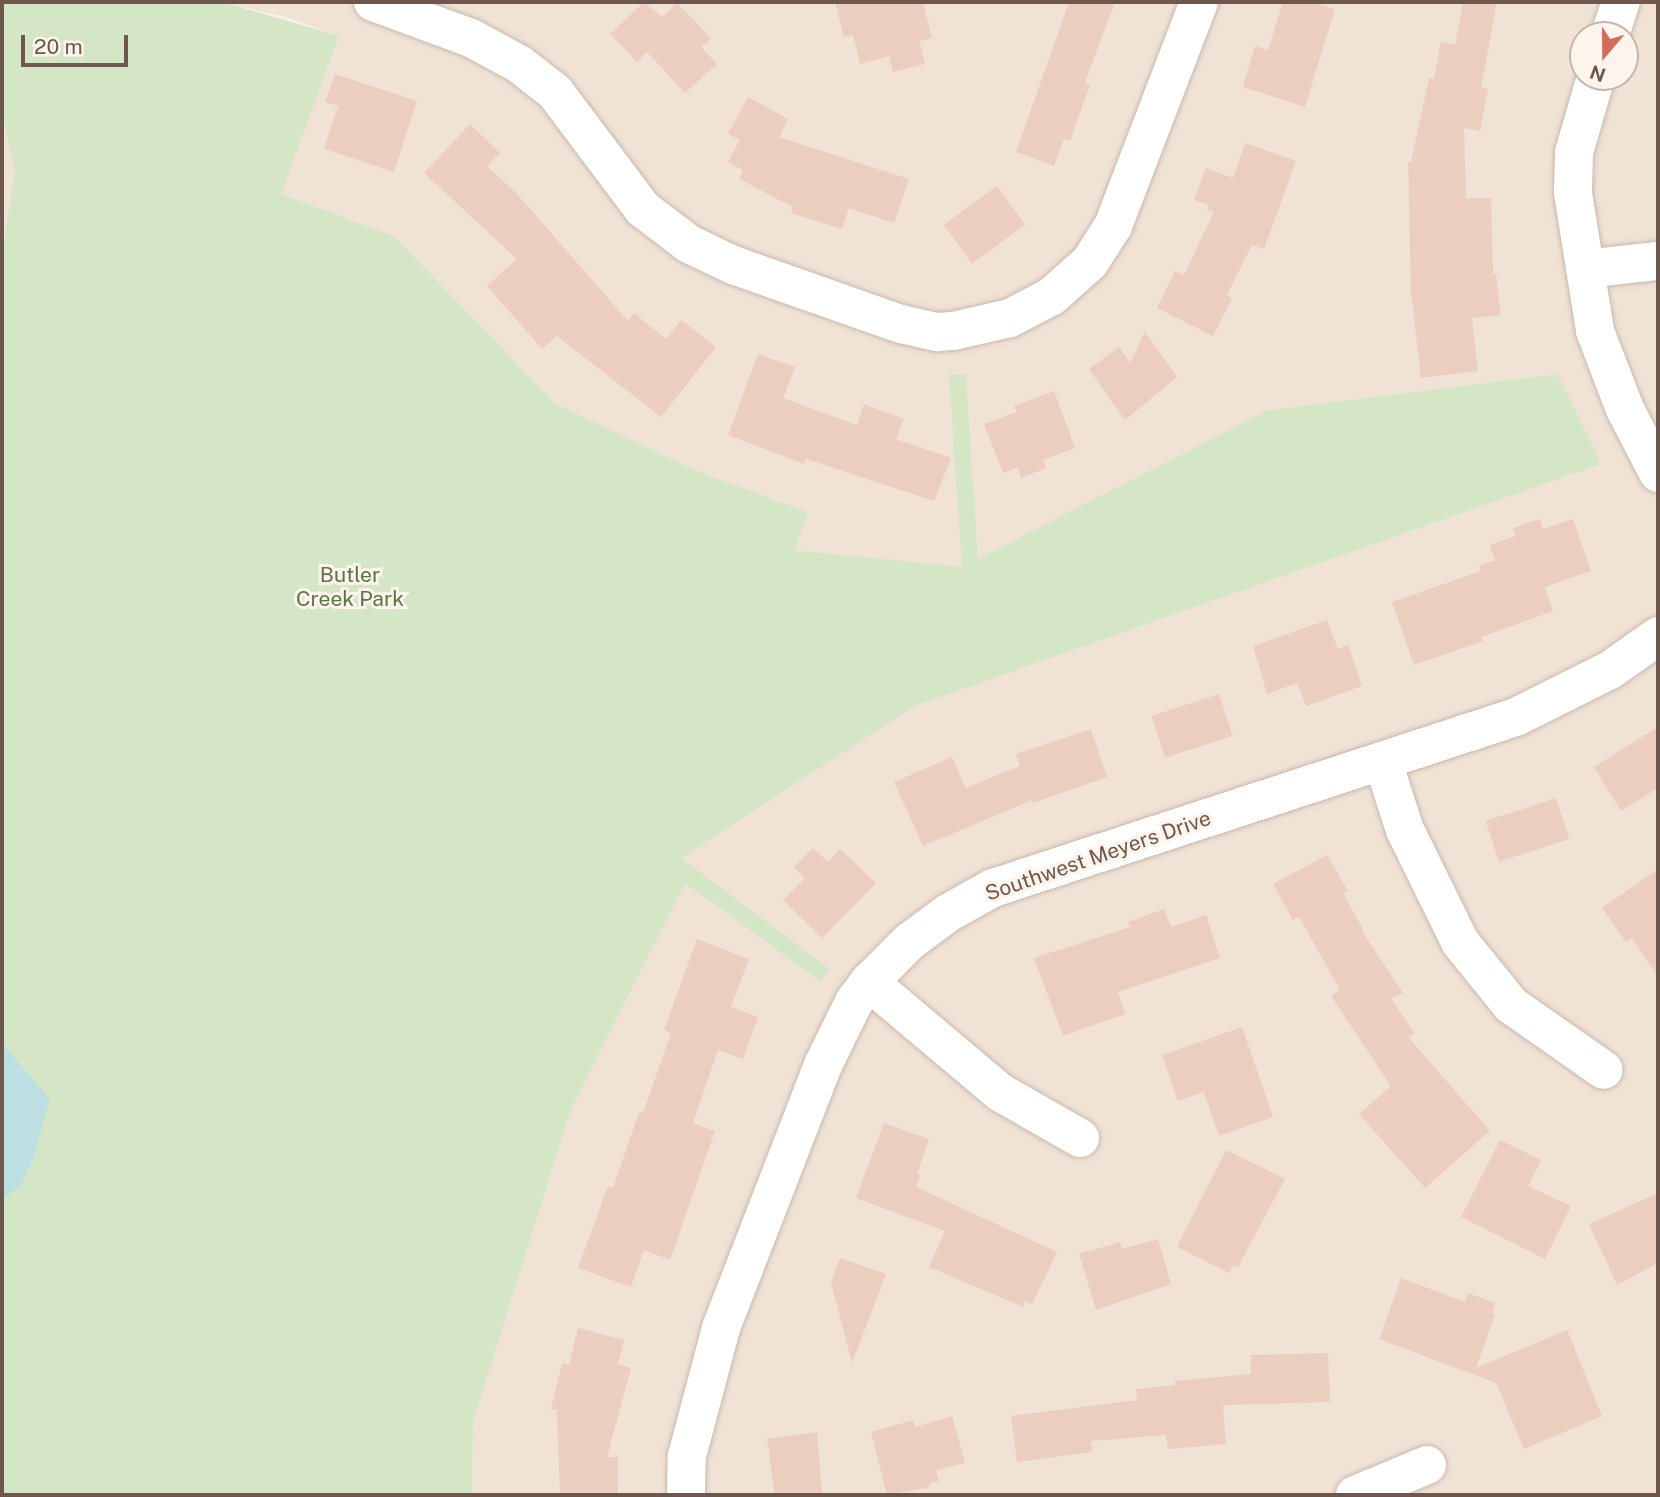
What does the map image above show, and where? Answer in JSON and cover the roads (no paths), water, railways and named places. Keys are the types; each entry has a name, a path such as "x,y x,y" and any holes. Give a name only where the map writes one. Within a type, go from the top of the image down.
{"street":[{"path":"373,2 471,38 519,64 555,92 643,209 689,244 733,265 901,324 937,332 1010,318 1052,296 1090,262 1113,226 1199,2"},
{"path":"1615,21 1621,2"},
{"path":"1592,91 1574,152 1573,193 1595,331 1609,372 1658,473"},
{"path":"1586,269 1658,261"},
{"name":"Southwest Meyers Drive","path":"686,1495 687,1456 720,1328 823,1066 845,1019 869,982 909,942 948,913 993,888 1516,717 1610,670 1658,636"},
{"path":"1383,762 1405,830 1460,942 1511,1005 1604,1070"},
{"path":"869,982 1001,1093 1080,1138"},
{"path":"1355,1495 1427,1465"}],"water":[{"path":"2,1043 50,1099 34,1156 21,1185 2,1200"}],"park label":[{"name":"Butler Creek Park","path":"350,587"}]}
